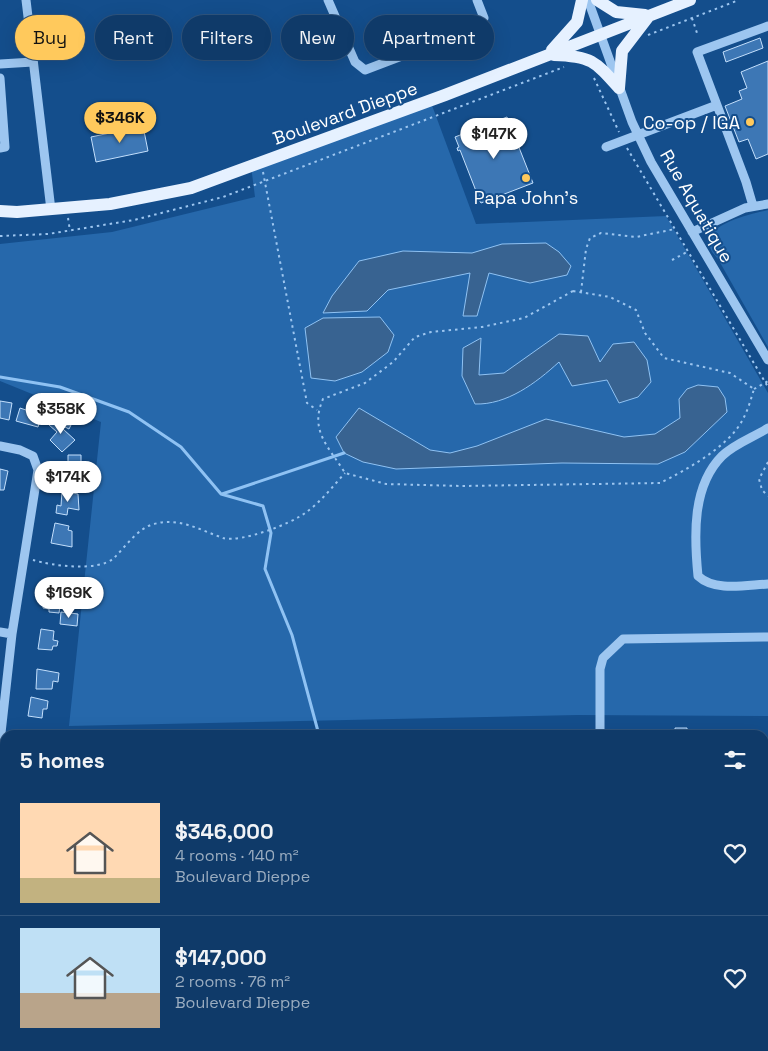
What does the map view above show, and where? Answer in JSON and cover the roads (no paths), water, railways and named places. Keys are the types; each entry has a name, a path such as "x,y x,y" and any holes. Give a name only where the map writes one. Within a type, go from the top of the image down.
{"main road":[{"path":"546,55 569,33 577,22 582,0"},
{"path":"597,0 616,12 650,15"},
{"name":"Boulevard Dieppe","path":"0,211 51,210 110,204 191,188 690,0"},
{"path":"619,88 622,51 650,15"},
{"path":"546,55 577,56 587,59 602,70 619,88"}],"street":[{"path":"26,0 51,210"},
{"path":"328,0 356,62 365,70 478,27 484,18 477,0"},
{"name":"Rue Aquatique","path":"588,0 638,135 692,232 768,360"},
{"path":"753,206 697,52 768,26"},
{"path":"0,64 33,62"},
{"path":"0,78 5,147 0,148"},
{"path":"606,147 717,105"},
{"path":"692,232 753,206 768,204"},
{"path":"768,428 723,455 706,477 699,500 696,562 698,576 704,582 714,585 768,584"},
{"path":"0,446 20,450 32,456 38,470 12,634 1,730"},
{"path":"0,632 12,634"},
{"path":"600,730 600,669 603,658 623,639 768,637"}],"waterway":[{"path":"0,377 60,387 129,412 181,447 221,494 263,506 271,533 265,569 292,635 318,730"},
{"path":"222,494 344,453"}],"place":[{"name":"Co-op / IGA","path":"750,122"},
{"name":"Papa John's","path":"526,178"}]}
